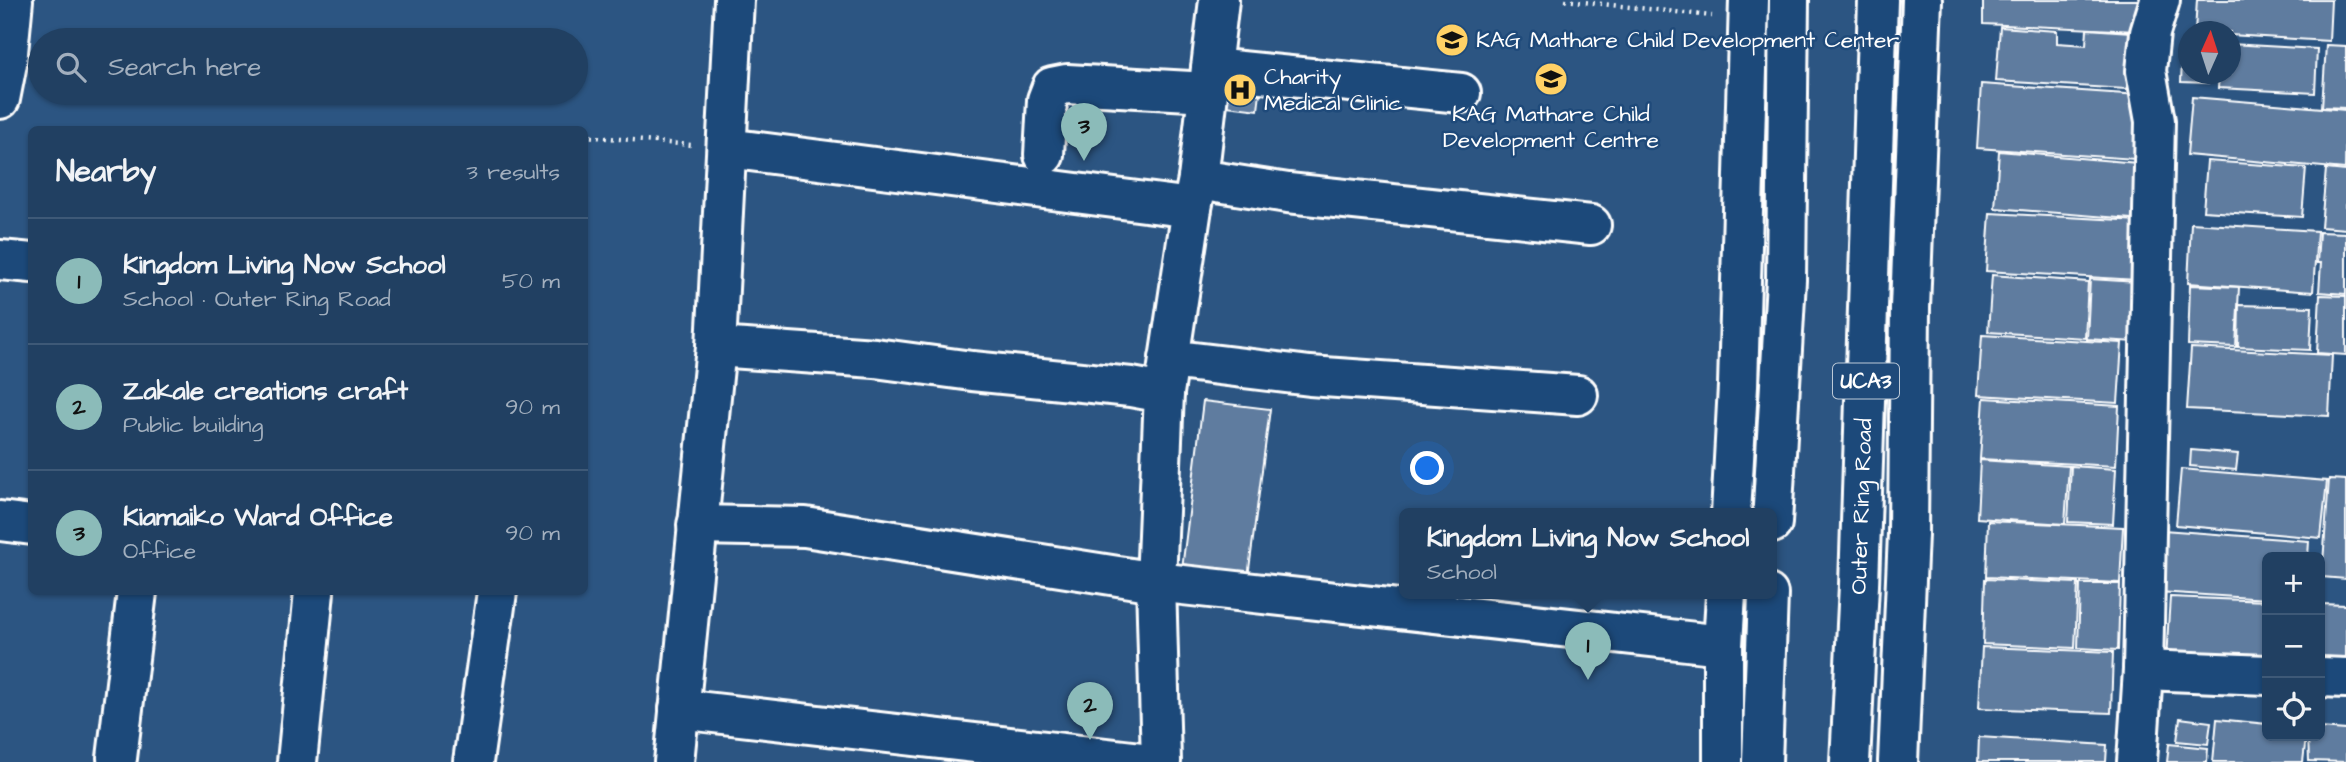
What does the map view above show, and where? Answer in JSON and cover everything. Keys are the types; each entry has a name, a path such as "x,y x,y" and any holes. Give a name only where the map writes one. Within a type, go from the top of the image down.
{"street":[{"path":"0,99 7,63 13,0"},
{"path":"674,762 716,347 734,0"},
{"path":"1161,762 1156,582 1167,376 1195,194 1219,0"},
{"path":"1773,508 1786,280 1789,0"},
{"name":"Outer Ring Road","path":"1850,762 1860,572 1878,0"},
{"name":"Outer Ring Road","path":"1898,762 1908,534 1910,308 1922,0"},
{"path":"2137,762 2143,670 2155,121 2146,71 2150,33 2160,0"},
{"path":"1731,508 1738,386 1748,10"},
{"path":"1044,155 1047,100 1052,88 1067,84 1210,80 1461,93"},
{"path":"727,148 1195,194 1342,199 1591,225"},
{"path":"0,260 28,263"},
{"path":"716,347 875,358 1131,387 1167,376 1310,376 1578,395"},
{"path":"0,520 28,524"},
{"path":"697,525 805,527 1156,582 1723,645"},
{"path":"117,758 137,595"},
{"path":"297,762 313,595"},
{"path":"473,762 497,595"},
{"path":"1723,762 1726,599"},
{"path":"1762,762 1768,599"},
{"path":"2143,670 2262,675"},
{"path":"2325,677 2346,678"},
{"path":"679,709 1141,762"}],"path":[{"path":"1565,0 1748,10"},
{"path":"588,136 727,148"}],"building":[{"path":"1983,0 2138,0 2137,31 1983,24"},
{"path":"2197,0 2331,0 2329,41 2241,36 2241,21 2196,21"},
{"path":"2000,27 2057,31 2057,43 2086,45 2087,29 2146,33 2142,90 1996,81"},
{"path":"2241,45 2317,49 2315,93 2218,88 2218,84 2241,84"},
{"path":"2326,45 2346,46 2346,108 2322,107"},
{"name":"Charity Medical Clinic","path":"1222,70 1262,75 1258,110 1218,105"},
{"path":"1981,84 2154,96 2149,160 1977,148"},
{"path":"2192,97 2346,110 2345,169 2187,155"},
{"path":"1999,151 2149,164 2144,220 1995,208"},
{"path":"2207,161 2306,168 2302,217 2203,211"},
{"path":"2326,169 2346,171 2346,229 2321,227"},
{"path":"1990,213 2140,221 2137,280 1986,271"},
{"path":"2191,223 2317,231 2313,292 2188,283"},
{"path":"2319,232 2346,233 2346,294 2319,292"},
{"path":"1992,275 2088,282 2085,338 1988,332"},
{"path":"2090,279 2138,282 2135,342 2087,339"},
{"path":"2190,285 2239,287 2236,347 2188,345"},
{"path":"2320,295 2346,296 2346,355 2317,353"},
{"path":"2239,305 2312,307 2310,350 2238,347"},
{"path":"1982,335 2122,343 2118,403 1978,395"},
{"path":"2191,348 2332,355 2329,416 2187,409"},
{"path":"1984,398 2119,406 2116,466 1980,459"},
{"path":"1203,401 1270,409 1248,577 1182,569"},
{"path":"2191,450 2238,454 2236,470 2190,466"},
{"path":"1980,460 2069,466 2065,524 1977,518"},
{"path":"2071,466 2116,469 2113,524 2068,522"},
{"path":"2181,469 2327,481 2321,538 2176,525"},
{"path":"2329,479 2346,480 2346,579 2325,577 2324,552"},
{"path":"1988,521 2123,527 2120,583 1986,577"},
{"path":"2163,530 2309,541 2308,552 2262,552 2262,599 2158,592"},
{"path":"1985,579 2078,583 2075,648 1983,644"},
{"path":"2080,584 2120,584 2118,650 2078,648"},
{"path":"2170,597 2262,601 2262,663 2166,659"},
{"path":"2325,604 2346,605 2346,667 2325,666"},
{"path":"1982,647 2113,652 2111,713 1979,708"},
{"path":"2180,718 2211,722 2208,744 2177,741"},
{"path":"2217,719 2262,724 2262,741 2305,741 2303,762 2213,762"},
{"path":"2325,728 2346,730 2346,762 2309,761 2308,741 2325,741"},
{"path":"1979,737 2107,745 2106,762 1978,762"},
{"path":"2169,744 2208,748 2207,762 2167,762"}],"place":[{"name":"KAG Mathare Child Development Center","path":"1452,40"},
{"name":"KAG Mathare Child Development Centre","path":"1551,79"},
{"name":"Charity Medical Clinic","path":"1240,90"},
{"name":"Kiamaiko Ward Office","path":"1084,161"},
{"name":"Kingdom Living Now School","path":"1588,680"},
{"name":"Zakale creations craft","path":"1090,740"}]}
